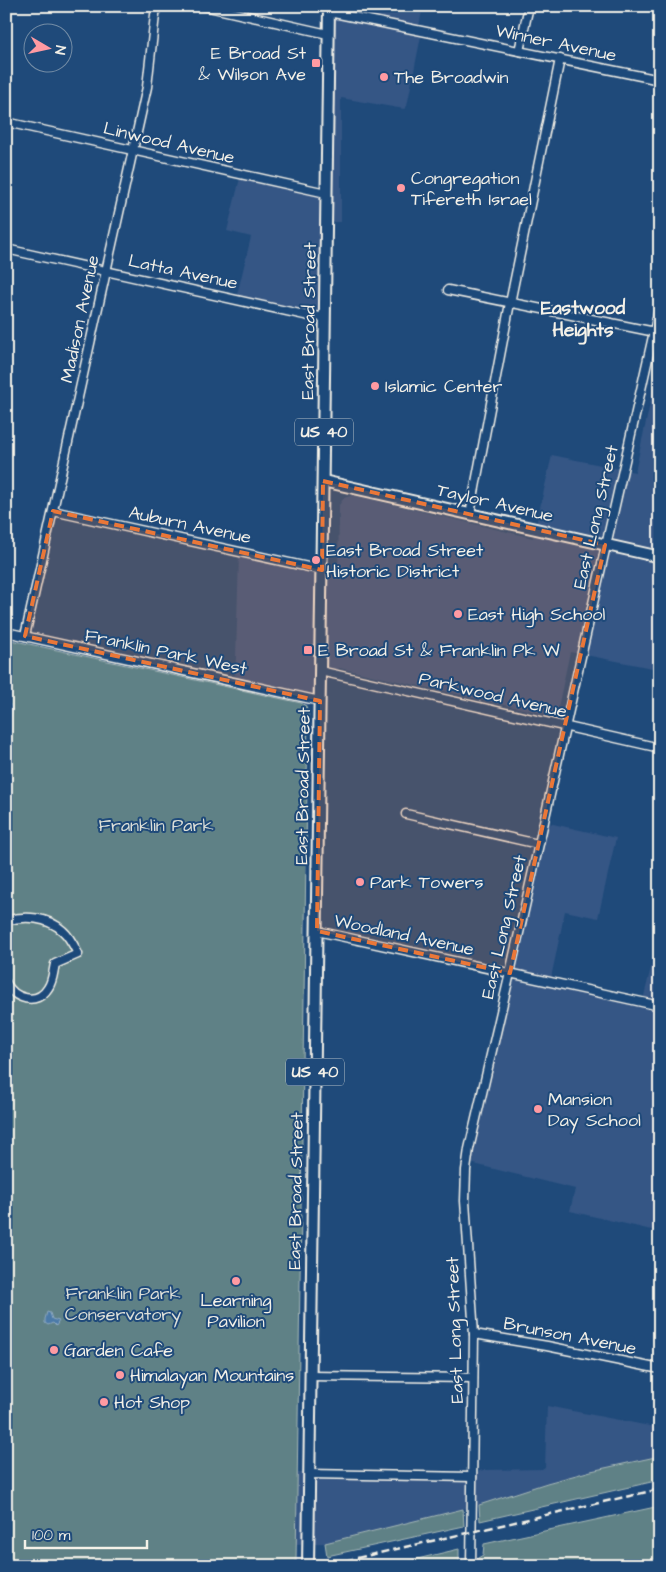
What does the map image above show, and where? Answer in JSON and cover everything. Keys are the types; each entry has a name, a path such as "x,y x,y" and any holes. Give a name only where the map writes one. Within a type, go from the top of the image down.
{"main road":[{"name":"East Broad Street","path":"308,1566 329,9"},
{"name":"Taylor Avenue","path":"323,481 660,557"}],"street":[{"name":"Madison Avenue","path":"25,636 148,81 156,6"},
{"path":"204,6 328,34"},
{"path":"520,51 529,6"},
{"name":"Winner Avenue","path":"329,9 660,80"},
{"path":"470,514 510,303 560,60"},
{"name":"Linwood Avenue","path":"6,122 326,194"},
{"name":"Latta Avenue","path":"6,248 309,316 324,317"},
{"path":"448,290 657,333"},
{"name":"East Long Street","path":"470,1566 474,1334 466,1218 466,1170 472,1134 510,973 605,545 657,333 660,305"},
{"name":"Auburn Avenue","path":"53,511 322,570"},
{"name":"Franklin Park West","path":"6,632 320,701"},
{"name":"Parkwood Avenue","path":"320,671 660,748"},
{"path":"406,814 538,844"},
{"path":"6,921 28,917 52,923 64,931 78,954 55,964 49,987 39,996 26,999 20,997 14,994 6,982"},
{"name":"Woodland Avenue","path":"317,931 660,1006"},
{"name":"Brunson Avenue","path":"474,1334 660,1368"},
{"path":"310,1376 473,1378"},
{"path":"310,1474 472,1477"}],"highlighted area":[{"path":"323,481 605,545 510,973 317,931 320,701 25,636 53,511 322,570"}],"shaded area":[{"path":"329,6 423,6 418,32 421,36 407,106 404,109 341,98 341,222 327,222 325,319 236,299 251,237 227,231 241,174 326,193"},
{"path":"660,358 660,636 652,668 570,652 557,712 553,716 339,668 306,706 301,703 235,689 239,555 338,576 339,505 344,498 353,495 533,538 552,455 635,472"},
{"path":"6,700 9,702 12,711 6,723"},
{"path":"544,822 616,838 598,918 565,911 550,983 642,1004 660,931 660,1232 570,1211 575,1189 470,1163"},
{"path":"47,1312 50,1313 52,1319 59,1321 56,1326 53,1323 48,1325 45,1323"},
{"path":"547,1406 660,1428 660,1456 591,1471 479,1505 325,1543 296,1544 297,1473 466,1475 483,1470 542,1469 545,1467"}],"green space":[{"name":"Franklin Park","path":"6,639 301,703 306,706 308,713 296,1563 287,1566 6,1566"},
{"path":"660,1456 660,1480 480,1521 479,1505 591,1471"},
{"path":"660,1506 660,1546 655,1566 478,1566 478,1558 483,1555 484,1544"},
{"path":"463,1509 464,1526 327,1556 325,1543"},
{"path":"459,1549 459,1563 448,1566 388,1566"}],"railway":[{"path":"322,1566 660,1489"}],"place":[{"name":"E Broad St & Wilson Ave","path":"316,63"},
{"name":"The Broadwin","path":"384,77"},
{"name":"Congregation Tifereth Israel","path":"401,188"},
{"name":"Islamic Center","path":"375,386"},
{"name":"East Broad Street Historic District","path":"316,560"},
{"name":"East High School","path":"458,614"},
{"name":"E Broad St & Franklin Pk W","path":"308,650"},
{"name":"Park Towers","path":"360,882"},
{"name":"Mansion Day School","path":"538,1109"},
{"name":"Learning Pavilion","path":"236,1281"},
{"name":"Garden Cafe","path":"54,1350"},
{"name":"Himalayan Mountains","path":"120,1375"},
{"name":"Hot Shop","path":"104,1402"}],"district":[{"name":"Eastwood Heights","path":"583,319"}],"park label":[{"name":"Franklin Park Conservatory","path":"123,1304"}]}
